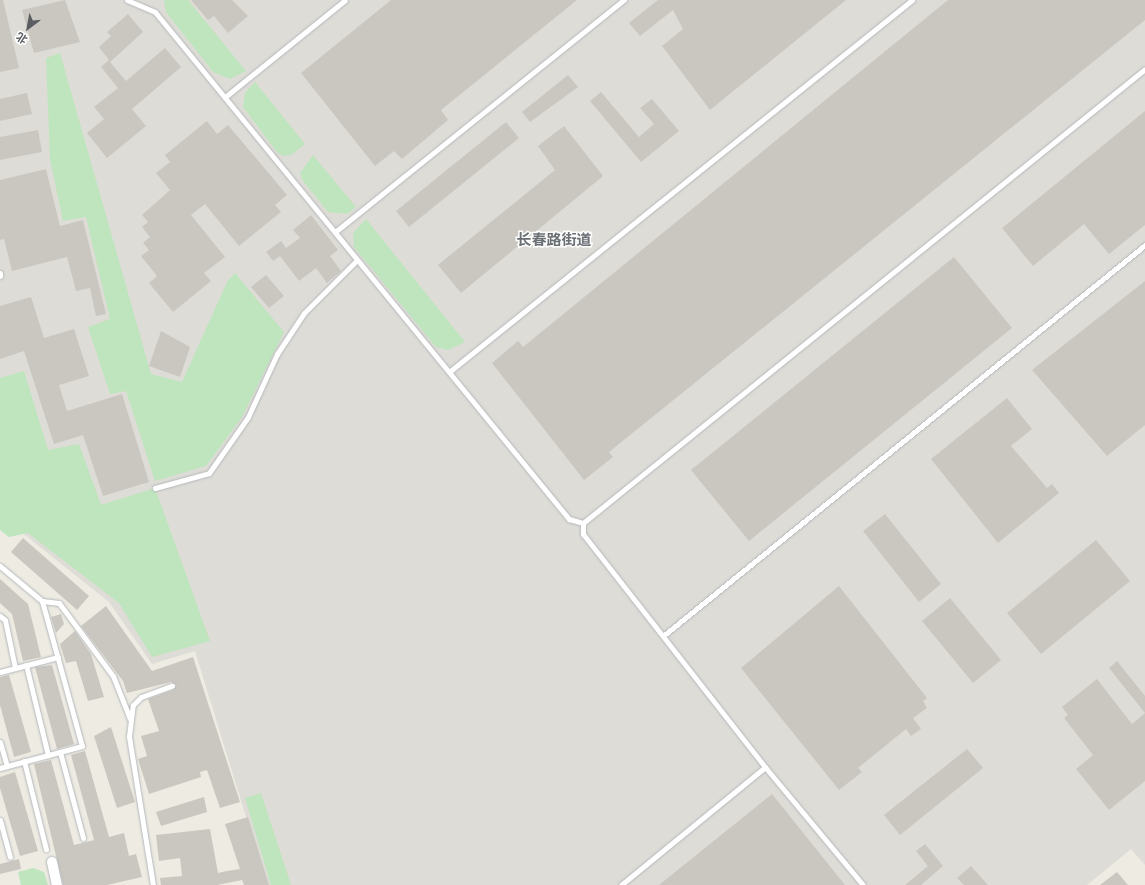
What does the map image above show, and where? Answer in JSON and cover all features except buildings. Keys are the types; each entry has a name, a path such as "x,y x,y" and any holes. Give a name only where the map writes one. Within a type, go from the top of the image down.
{"street":[{"path":"52,862 57,885"}],"lane":[{"path":"127,0 155,12 569,519 583,523"},
{"path":"225,97 345,0"},
{"path":"335,232 624,0"},
{"path":"449,372 912,0"},
{"path":"863,885 765,767 582,534 583,523 1145,69"},
{"path":"663,636 1145,244"},
{"path":"156,488 209,473 248,417 277,354 304,313 357,260"},
{"path":"0,566 42,601 59,603 113,676 130,719"},
{"path":"0,768 82,746 42,601"},
{"path":"0,616 5,620 15,668"},
{"path":"0,672 58,657"},
{"path":"26,665 48,755"},
{"path":"153,885 132,759 130,719 133,705 141,696 172,686"},
{"path":"0,742 7,766"},
{"path":"60,752 83,838"},
{"path":"24,761 46,849"},
{"path":"621,885 765,767"},
{"path":"0,820 10,857"}],"shaded area":[{"path":"0,0 1145,0 1145,865 1131,849 1087,885 267,885 195,651 152,664 109,602 0,515"}],"green space":[{"path":"164,0 188,0 246,71 230,79 213,72 166,12"},
{"path":"60,53 151,374 182,382 227,282 235,273 284,332 242,417 206,466 155,481 126,391 110,394 88,327 110,319 86,217 63,221 50,159 46,58"},
{"path":"255,82 305,144 291,155 283,156 277,152 243,107 245,93"},
{"path":"313,155 356,207 347,214 328,212 303,181 300,173"},
{"path":"366,219 465,342 448,350 436,347 354,247 353,233"},
{"path":"24,371 48,450 79,444 101,505 155,488 210,641 152,657 119,603 28,533 9,537 0,530 0,378"},
{"path":"261,793 291,885 271,885 245,798"},
{"path":"33,868 44,872 48,885 21,885 18,872"}],"district":[{"name":"长春路街道","path":"554,240"}]}
